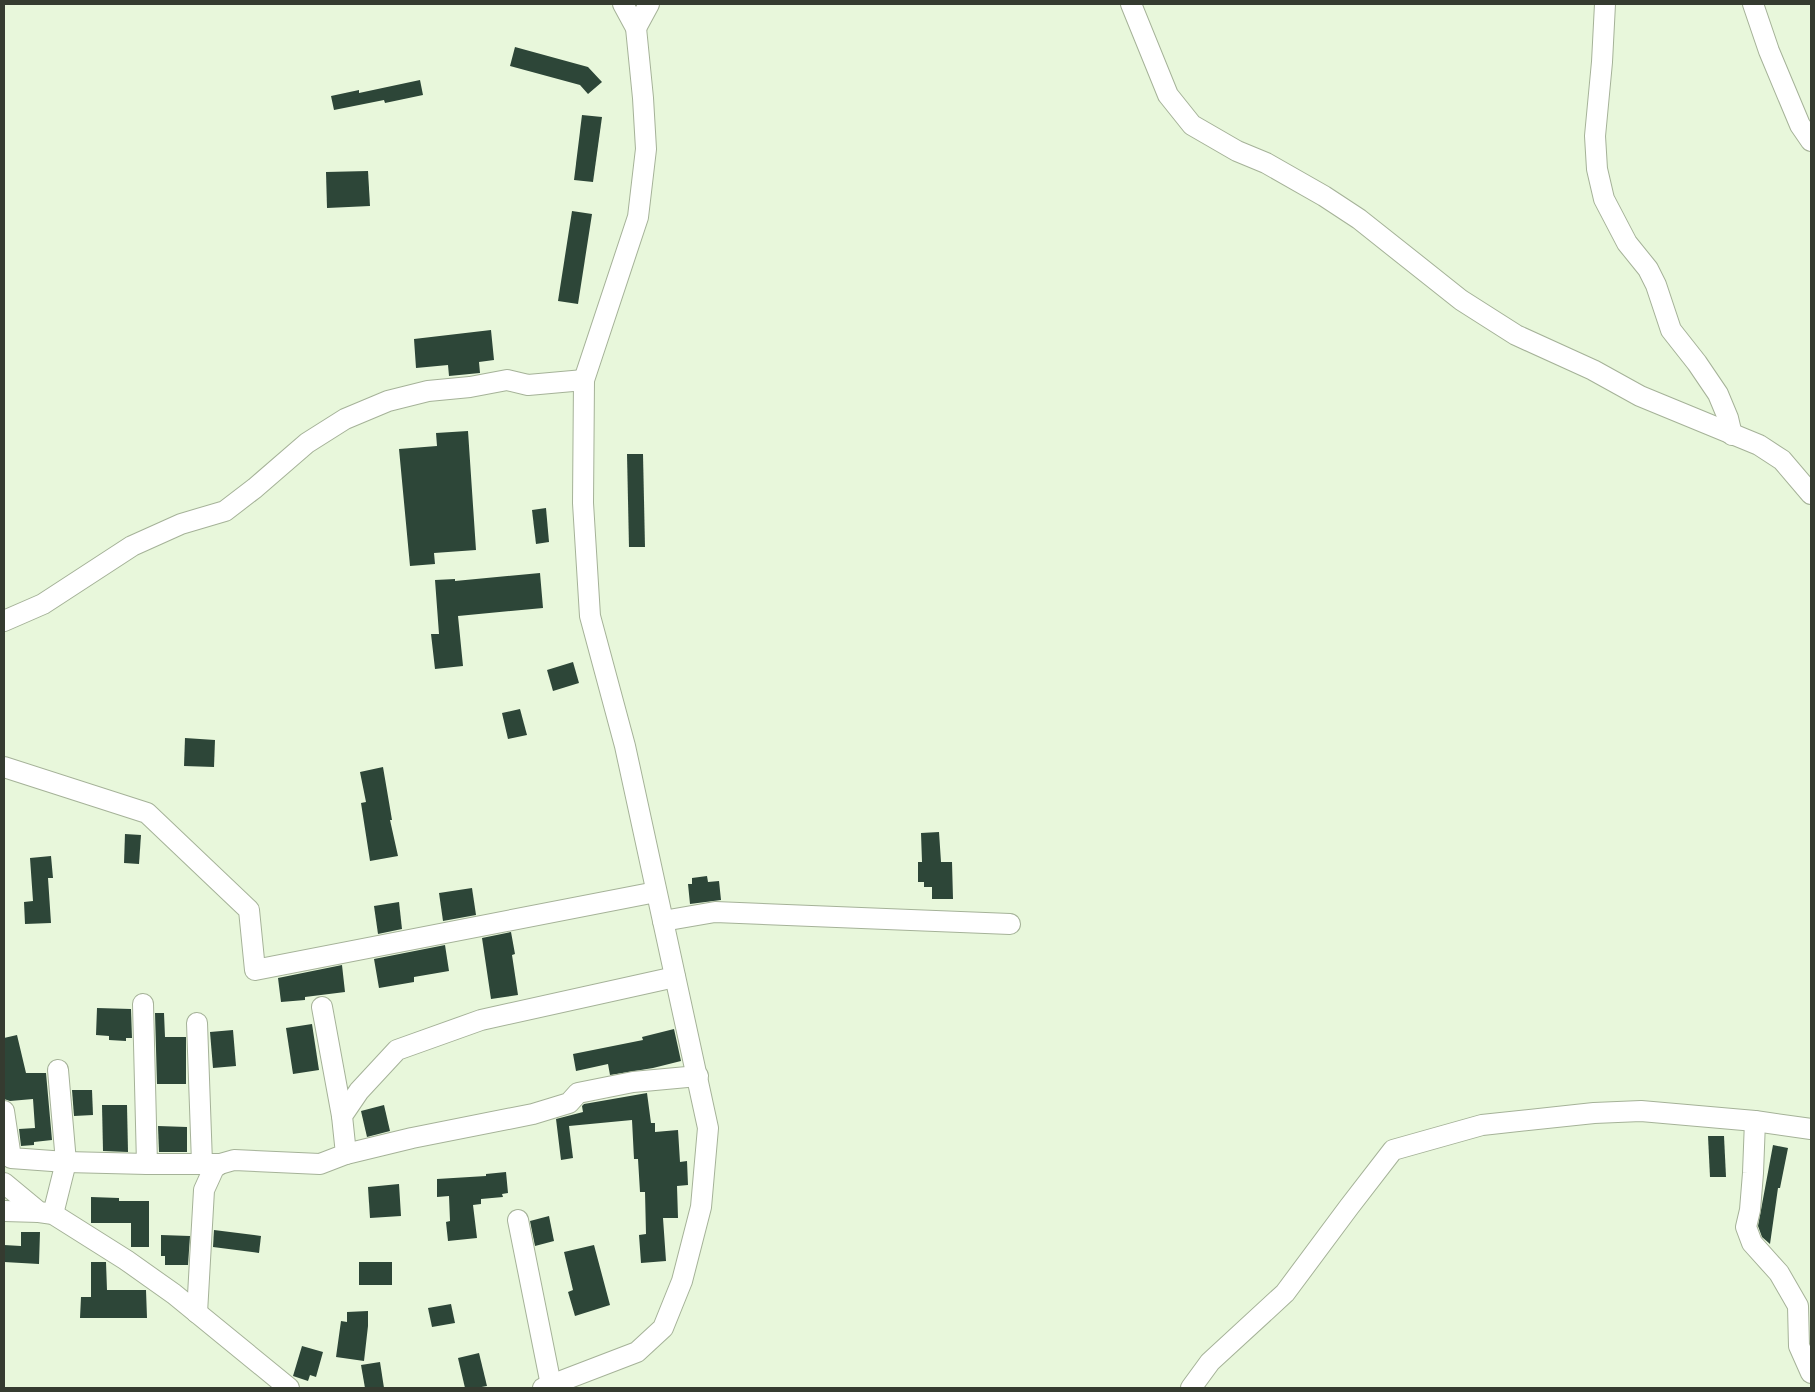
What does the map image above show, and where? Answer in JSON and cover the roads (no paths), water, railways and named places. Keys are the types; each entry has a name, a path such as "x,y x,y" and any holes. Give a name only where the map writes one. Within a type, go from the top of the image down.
{"street":[{"path":"518,1220 547,1387 637,1352 663,1328 682,1280 701,1207 708,1128 625,746 590,616 583,503 584,380 638,217 646,149 644,98 636,28 623,4"},
{"path":"636,28 649,4"},
{"path":"1131,4 1168,95 1192,125 1237,151 1266,163 1324,196 1359,219 1461,300 1516,335 1593,370 1640,396 1760,445 1782,460 1811,494"},
{"path":"1605,4 1595,136 1597,169 1604,199 1627,243 1648,269 1656,284 1671,330 1718,394 1728,418 1732,435"},
{"path":"1753,4 1800,126 1811,141"},
{"path":"4,621 43,604 132,546 181,524 225,511 307,443 345,419 388,401 428,391 507,380 528,385 584,380"},
{"path":"4,767 147,813 249,910 255,970 656,892"},
{"path":"663,921 715,912 1010,924"},
{"path":"342,1116 359,1091 397,1050 481,1020 675,976"},
{"path":"143,1004 147,1164"},
{"path":"322,1007 342,1116 346,1154"},
{"path":"197,1023 211,1163 214,1168 204,1190 197,1313"},
{"path":"46,1213 66,1162 58,1070"},
{"path":"4,1111 11,1158 66,1162 147,1164 211,1163 234,1160 320,1164 346,1154 412,1138 533,1114 569,1103 578,1093 633,1082 698,1076"},
{"path":"1191,1388 1210,1362 1285,1293 1393,1150 1482,1125 1594,1113 1641,1111 1811,1129"},
{"path":"1755,1122 1750,1210 1746,1227 1752,1243 1779,1273 1798,1306 1798,1346 1811,1373"},
{"path":"4,1183 46,1213 126,1260 174,1294 289,1388"},
{"path":"4,1211 46,1213"}]}
